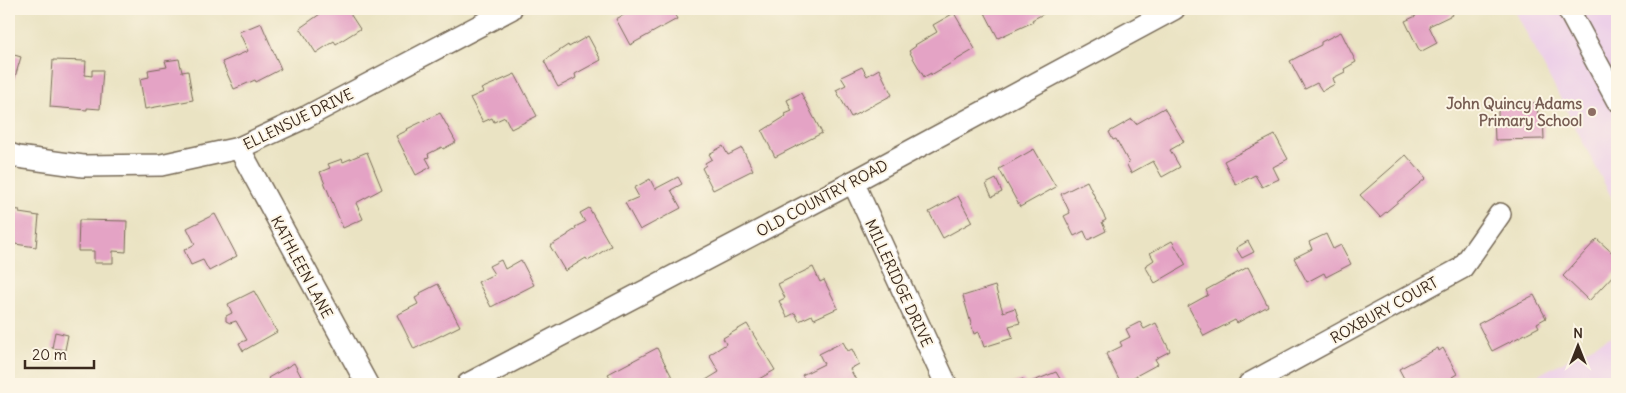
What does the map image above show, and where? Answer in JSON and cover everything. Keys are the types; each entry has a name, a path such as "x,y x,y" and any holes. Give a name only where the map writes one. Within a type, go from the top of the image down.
{"street":[{"name":"ELLENSUE DRIVE","path":"9,154 18,157 83,166 161,165 239,148 306,117 511,9"},
{"name":"OLD COUNTRY ROAD","path":"468,384 853,182 1174,9"},
{"path":"1568,9 1617,100"},
{"name":"KATHLEEN LANE","path":"239,148 367,384"},
{"name":"MILLERIDGE DRIVE","path":"853,182 946,384"},
{"name":"ROXBURY COURT","path":"1249,384 1462,268 1500,214"}],"shaded area":[{"name":"John Quincy Adams Primary School","path":"1514,9 1614,9 1617,15 1617,208"},
{"path":"1617,333 1617,384 1521,384"}],"building":[{"path":"316,9 347,9 360,29 336,44 334,41 316,53 300,28 320,14"},
{"path":"635,9 640,11 644,9 672,9 677,19 630,45 616,19"},
{"path":"983,9 1040,9 1043,14 1032,20 1033,22 998,38"},
{"path":"1413,9 1449,9 1452,15 1429,26 1437,43 1420,52 1405,21 1416,16"},
{"path":"954,13 975,49 931,75 931,73 924,77 909,51 915,45 937,32 933,25"},
{"path":"261,23 281,69 256,82 255,80 234,89 222,62 248,51 239,32"},
{"path":"1341,32 1356,62 1344,69 1345,72 1333,78 1335,84 1322,91 1317,83 1305,89 1290,61"},
{"path":"588,36 601,60 575,74 576,78 558,87 544,61 568,45 569,47"},
{"path":"11,54 21,57 9,97 9,56"},
{"path":"179,59 182,72 188,71 193,100 145,109 140,79 149,77 148,70 167,67 165,61"},
{"path":"53,60 86,61 85,75 92,76 92,70 103,70 100,109 87,108 87,110 50,107"},
{"path":"862,67 867,76 879,69 892,95 851,117 836,90 846,85 841,77"},
{"path":"515,74 537,116 511,129 505,117 494,122 492,118 483,122 470,98 483,92 481,89"},
{"path":"801,93 822,133 775,157 762,131 792,111 787,100"},
{"path":"1537,103 1538,116 1543,115 1544,139 1495,140 1494,117 1498,117 1498,104"},
{"path":"1164,108 1184,142 1170,150 1180,167 1162,177 1153,161 1131,173 1127,165 1129,163 1116,139 1113,140 1109,132 1132,119 1136,124"},
{"path":"440,113 456,142 428,154 429,157 426,158 431,167 416,175 396,136"},
{"path":"1275,135 1288,159 1273,167 1279,179 1262,187 1255,175 1236,185 1224,161"},
{"path":"723,146 728,155 742,148 753,170 713,190 702,168 706,165 705,163 712,159 709,154"},
{"path":"1034,149 1056,187 1020,207 999,169"},
{"path":"367,152 382,189 356,203 363,219 343,228 320,172 330,168 328,164 342,159 343,162"},
{"path":"1406,155 1426,178 1380,217 1360,195"},
{"path":"678,177 682,184 671,190 681,208 640,230 625,203 639,197 634,188 650,179 655,189"},
{"path":"996,179 1002,192 992,197 986,184"},
{"path":"1087,181 1106,220 1102,222 1106,231 1088,240 1084,231 1074,236 1064,216 1070,213 1061,194"},
{"path":"958,196 972,222 943,238 929,212"},
{"path":"589,208 611,246 588,261 586,258 565,271 550,246 576,229 575,227 585,222 580,213"},
{"path":"9,209 20,210 19,213 39,216 36,247 9,244"},
{"path":"215,214 237,256 209,271 203,260 191,265 184,250 195,244 187,228"},
{"path":"79,220 127,221 126,252 113,251 113,263 94,263 94,251 78,251"},
{"path":"1326,234 1333,249 1341,245 1351,264 1326,277 1324,273 1307,282 1294,258 1312,249 1309,242"},
{"path":"1597,239 1617,257 1617,271 1589,301 1563,276"},
{"path":"1172,241 1186,265 1155,283 1145,266 1154,260 1150,253"},
{"path":"1248,241 1254,252 1242,258 1236,248"},
{"path":"501,260 505,269 521,260 534,285 491,307 478,282 494,274 489,266"},
{"path":"813,267 820,282 824,280 838,308 814,319 812,315 799,321 795,313 787,317 779,301 785,298 778,284"},
{"path":"1248,267 1268,306 1237,323 1235,320 1204,336 1188,306 1208,295 1206,290"},
{"path":"438,284 460,326 414,349 397,315 418,304 415,298 421,295 420,293"},
{"path":"995,286 1003,312 1015,308 1020,323 1009,326 1013,338 984,347 979,332 974,334 963,296"},
{"path":"254,291 277,332 243,351 239,343 247,340 236,321 230,323 226,321 226,316 232,313 228,304"},
{"path":"1534,295 1546,318 1537,323 1539,327 1492,351 1478,324"},
{"path":"1140,322 1144,329 1156,323 1170,351 1155,359 1158,364 1121,384 1106,354 1122,346 1120,342 1130,337 1126,329"},
{"path":"747,324 775,370 750,384 747,384 743,379 734,384 702,384 719,372 709,355 726,344 723,338"},
{"path":"55,332 68,335 65,350 52,348"},
{"path":"843,342 848,351 852,349 859,364 850,369 858,384 807,384 802,375 824,364 819,354"},
{"path":"657,348 673,379 663,384 614,384 608,374"},
{"path":"1438,348 1439,351 1443,348 1457,374 1452,377 1455,383 1407,384 1399,369"},
{"path":"294,363 305,384 271,384 268,378"},
{"path":"1056,372 1063,384 1026,384"},
{"path":"1023,379 1026,384 1011,384"}],"place":[{"name":"John Quincy Adams Primary School","path":"1592,112"}]}
